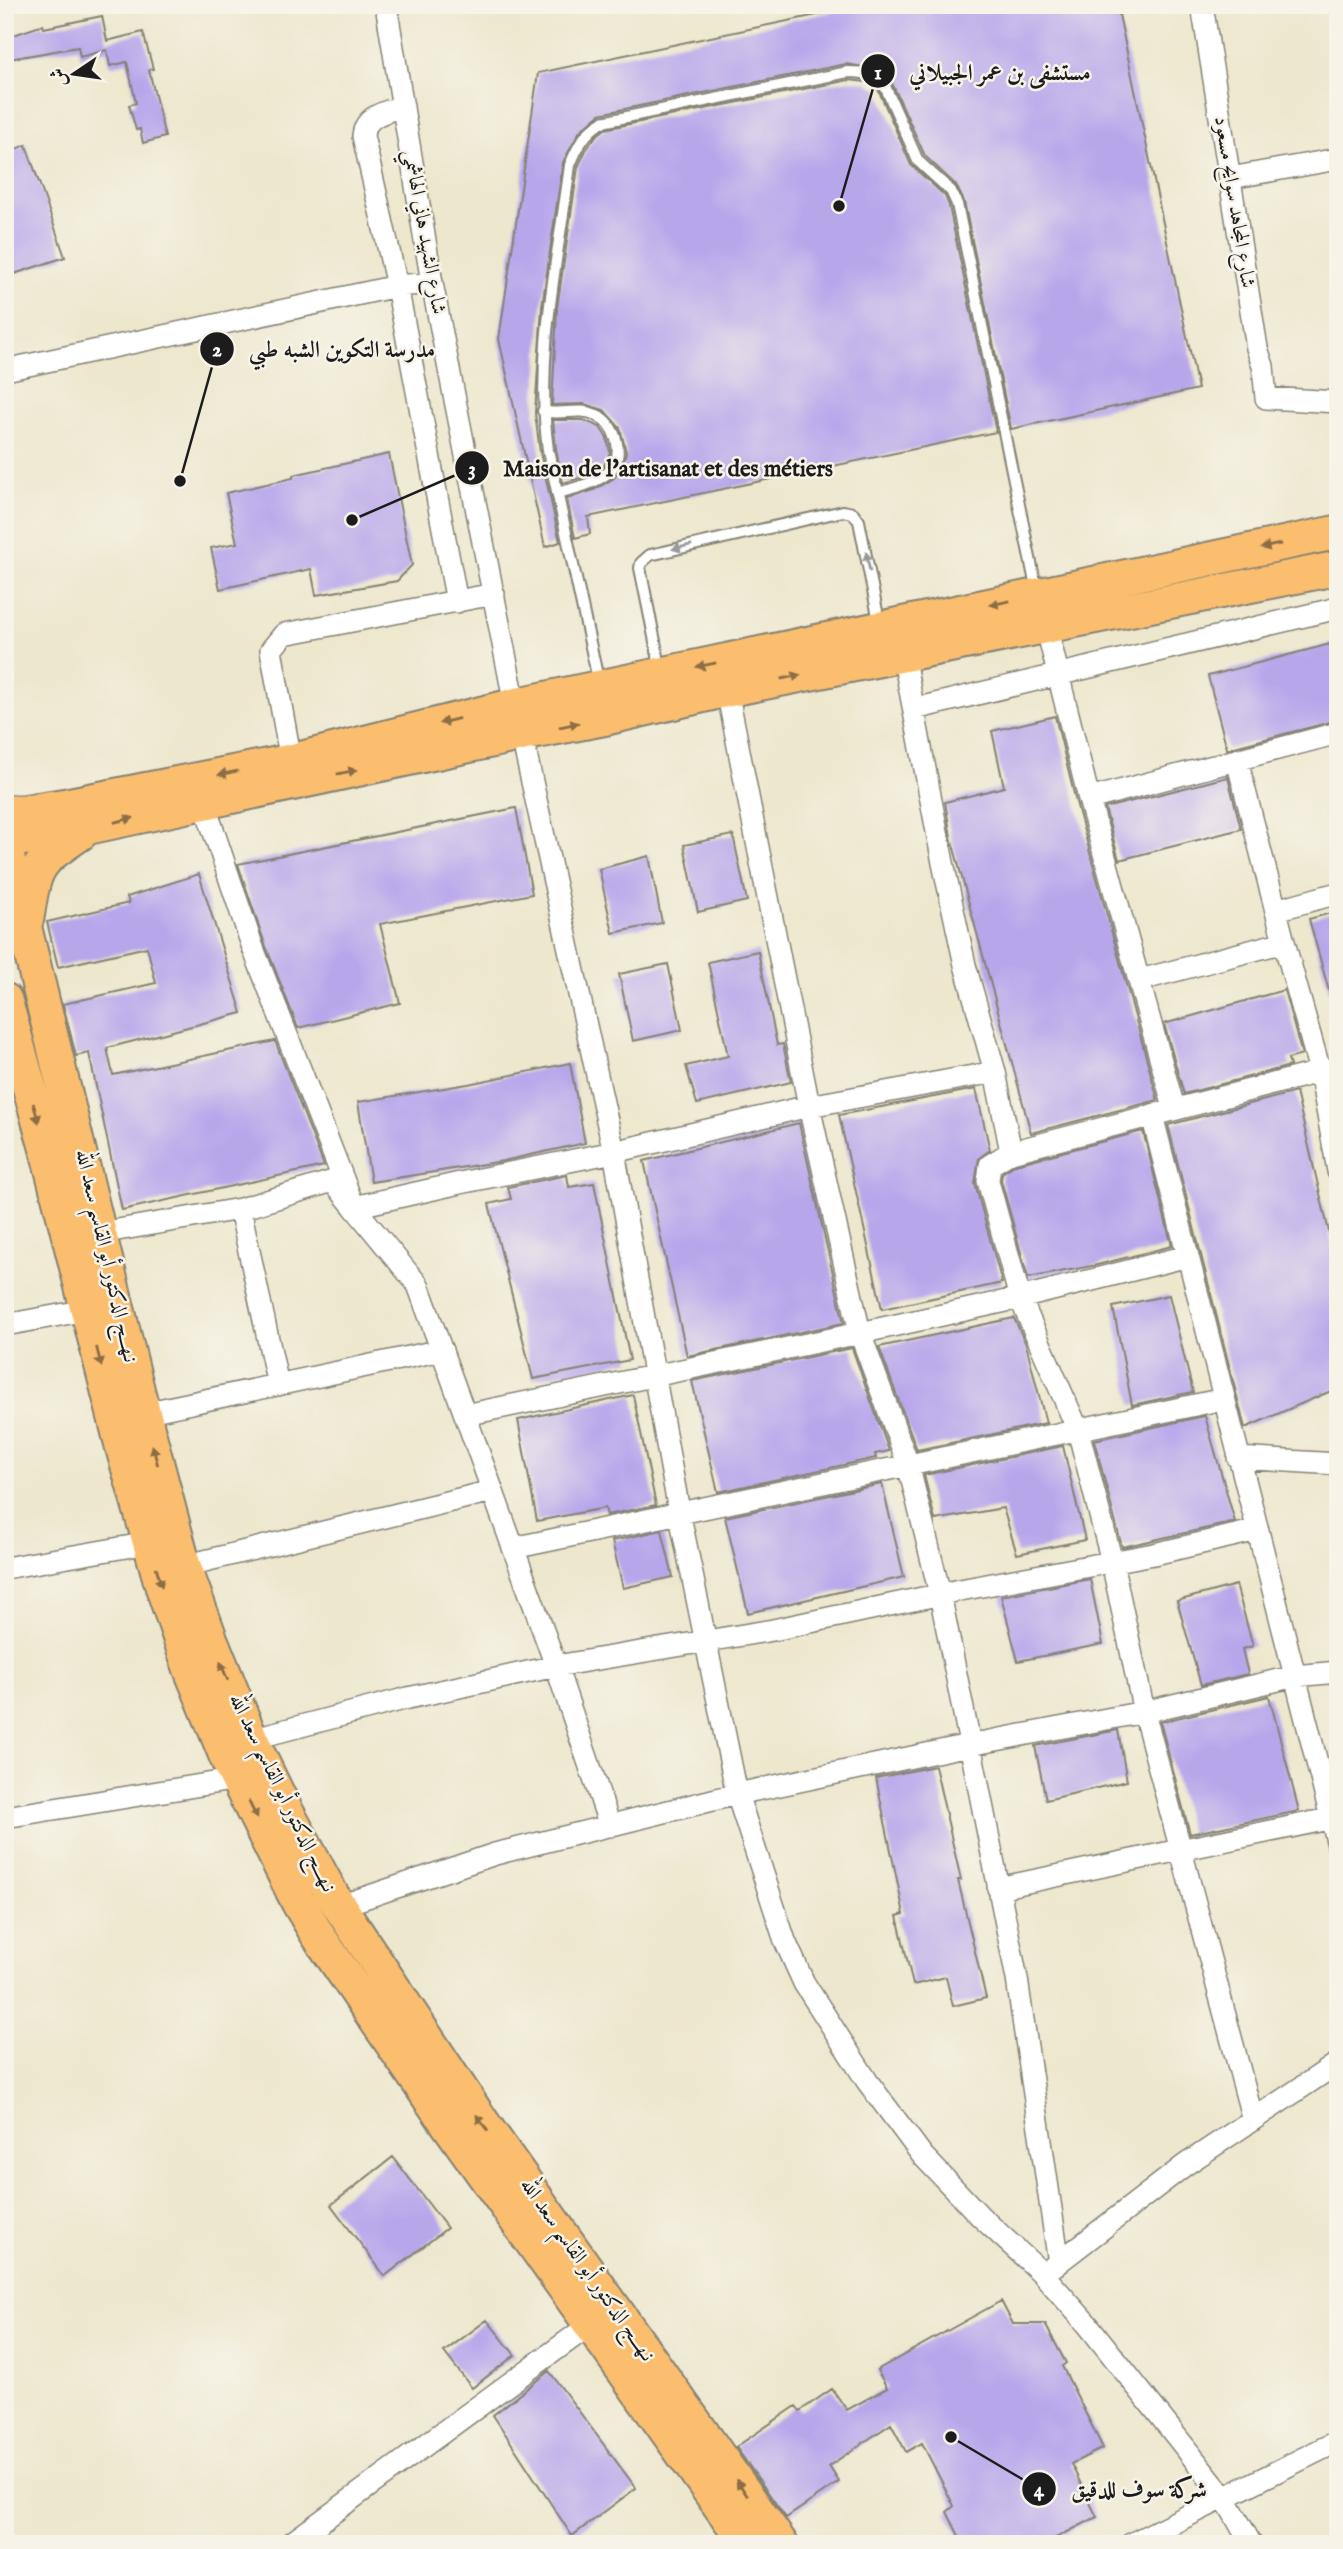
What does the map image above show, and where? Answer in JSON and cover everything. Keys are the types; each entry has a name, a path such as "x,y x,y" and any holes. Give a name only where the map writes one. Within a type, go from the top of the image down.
{"main road":[{"path":"6,835 22,812 604,702 727,691 902,654 1042,610 1338,532"},
{"path":"604,702 662,674 881,629 1042,610 1338,568"},
{"path":"6,835 90,827 204,803 519,719"},
{"path":"26,930 35,873 49,856 90,827"},
{"name":"نـهـــج الدكتور أبو القاسم سعد الله","path":"6,835 26,930 184,1566 251,1739 282,1803 340,1906 591,2324 747,2544"},
{"name":"نـهـــج الدكتور أبو القاسم سعد الله","path":"5,1000 15,1076 87,1310 149,1543 190,1668 238,1779 298,1902 317,1934 781,2544"}],"street":[{"name":"شارع الشهيد هاني الهاشمي","path":"386,5 432,283 519,719 614,1152 679,1511 737,1794 785,1941 804,1983 823,2013 867,2081 922,2155 980,2216 1051,2269 1114,2356 1225,2498 1251,2544"},
{"name":"شارع المجاهد سوايح مسعود","path":"1202,5 1257,348 1263,366 1266,398 1338,402"},
{"path":"403,106 369,119 363,136 397,286 457,602"},
{"path":"1230,178 1338,159"},
{"path":"5,370 397,286 432,283"},
{"path":"290,761 271,650 284,634 494,594"},
{"path":"914,709 1338,608"},
{"path":"1042,610 1088,799 1174,1108"},
{"path":"902,654 965,964 995,1072 1011,1152"},
{"path":"727,691 809,1106 860,1334 908,1464 940,1594 1017,1979 1051,2269"},
{"path":"1088,799 1338,733"},
{"path":"1237,760 1284,942 1329,1069 1338,1171"},
{"path":"204,803 253,948 354,1207"},
{"path":"1276,910 1338,893"},
{"path":"1140,980 1284,942"},
{"path":"1253,2120 1144,1712 1112,1562 1078,1430 1020,1298 988,1181 990,1165 1011,1152 1329,1069"},
{"path":"354,1207 614,1152 809,1106 995,1072"},
{"path":"1152,1115 1238,1458 1335,1817 1338,1845"},
{"path":"100,1233 240,1209 333,1181 418,1285 556,1666 610,1826"},
{"path":"240,1209 278,1384"},
{"path":"465,1415 860,1334 1188,1256"},
{"path":"5,1325 87,1310"},
{"path":"144,1413 442,1350"},
{"path":"513,1548 679,1511 1224,1399"},
{"path":"1238,1458 1338,1464"},
{"path":"184,1566 492,1490"},
{"path":"251,1739 408,1698 556,1666 773,1630 1258,1530"},
{"path":"5,1568 149,1543"},
{"path":"340,1906 495,1854 737,1794 969,1745 1144,1712 1295,1676 1338,1672"},
{"path":"5,1817 238,1779"},
{"path":"998,1888 1335,1817"},
{"path":"1051,2269 1185,2165 1338,2063"},
{"path":"290,2544 591,2324"},
{"path":"1131,2544 1338,2441"}],"lane":[{"path":"604,702 557,493 543,411 543,371 570,165 579,142 589,130 602,122 849,72 864,72 875,76 884,84 918,161 951,191 957,204 1042,610"},
{"path":"543,411 556,414 582,411 595,414 606,421 614,432 618,445 617,458 602,479 557,493"},
{"path":"662,674 640,568 645,558 843,511 853,513 859,521 881,629"}],"building":[{"path":"865,5 1117,5 1198,389 1011,429 964,201 956,185 925,156 891,81 876,69 846,64 600,114 580,131 563,162 542,306 535,413 540,452 560,542 545,547 499,339 538,73"},
{"path":"102,16 107,41 143,32 153,69 149,70 165,137 143,143 129,105 136,103 127,62 110,66 107,50 80,57 78,47 9,59 5,38 43,25 44,28"},
{"path":"849,80 866,82 878,89 911,165 945,196 996,432 588,517 590,534 575,538 567,499 594,490 614,478 623,465 626,452 620,428 604,410 584,404 552,405 557,308 578,167 586,150 605,129"},
{"path":"26,145 65,257 5,277 5,153"},
{"path":"553,420 583,420 600,427 607,438 610,452 604,466 587,476 563,483"},
{"path":"389,454 412,565 397,581 316,595 311,569 220,589 211,548 237,543 226,493"},
{"path":"1338,642 1338,720 1227,749 1208,676"},
{"path":"1055,716 1158,1100 1031,1133 951,837 945,802 1004,787 992,731"},
{"path":"1228,777 1241,829 1119,860 1105,808"},
{"path":"516,808 532,894 380,924 400,1003 298,1028 265,944 238,864"},
{"path":"733,835 747,901 698,912 684,845"},
{"path":"649,856 662,923 613,933 599,869"},
{"path":"199,874 242,1013 107,1048 113,1075 275,1041 324,1166 122,1210 89,1053 76,1056 63,1004 156,983 147,947 58,967 47,922 129,903 127,897"},
{"path":"1338,911 1338,1001 1332,1002 1309,919"},
{"path":"758,951 777,1045 783,1044 791,1082 697,1104 686,1066 728,1056 708,962"},
{"path":"668,964 682,1030 633,1041 619,974"},
{"path":"1284,990 1302,1055 1288,1059 1290,1066 1184,1094 1164,1024"},
{"path":"570,1063 585,1143 503,1161 371,1182 358,1102 468,1084"},
{"path":"976,1089 990,1150 979,1158 975,1184 1002,1283 882,1309 839,1115"},
{"path":"1296,1092 1338,1270 1338,1388 1245,1428 1168,1125"},
{"path":"799,1123 844,1323 687,1356 644,1161"},
{"path":"1143,1131 1172,1246 1097,1265 1028,1278 1001,1180 1002,1173 1016,1164"},
{"path":"567,1175 569,1187 594,1183 630,1360 533,1379 489,1204 511,1199 508,1187"},
{"path":"1169,1295 1193,1392 1132,1405 1113,1307"},
{"path":"1014,1318 1026,1344 1046,1423 917,1450 879,1347"},
{"path":"852,1348 889,1451 875,1454 876,1458 718,1492 692,1381"},
{"path":"633,1395 656,1505 607,1515 605,1508 537,1521 518,1420"},
{"path":"1205,1416 1235,1522 1122,1547 1094,1440"},
{"path":"1063,1446 1085,1540 1017,1554 1003,1508 935,1520 924,1475"},
{"path":"882,1484 904,1577 748,1613 725,1517"},
{"path":"662,1530 673,1577 623,1588 612,1541"},
{"path":"1090,1579 1103,1644 1018,1661 1001,1596"},
{"path":"1236,1585 1253,1646 1242,1649 1248,1674 1201,1685 1177,1601"},
{"path":"1269,1696 1299,1811 1190,1834 1160,1722"},
{"path":"1118,1730 1127,1781 1046,1800 1035,1746"},
{"path":"935,1766 986,1998 953,2006 946,1977 913,1985 897,1916 904,1914 876,1778"},
{"path":"393,2157 447,2228 385,2276 331,2205"},
{"path":"1001,2301 1013,2324 1045,2324 1066,2363 1062,2366 1103,2448 1071,2464 1097,2517 1044,2544 963,2544 947,2512 954,2506 922,2443 906,2452 891,2424 829,2466 839,2482 786,2518 736,2447 796,2406 800,2411 832,2389 847,2410 887,2388 877,2370"},
{"path":"487,2320 515,2355 472,2388 444,2352"},
{"path":"549,2371 636,2488 572,2536 493,2415"}],"place":[{"name":"مستشفى بن عمر الجبيلاني","path":"839,206"},
{"name":"مدرسة التكوين الشبه طبي","path":"180,481"},
{"name":"Maison de l'artisanat et des métiers","path":"352,520"},
{"name":"شركة سوف للدقيق","path":"951,2437"}]}
